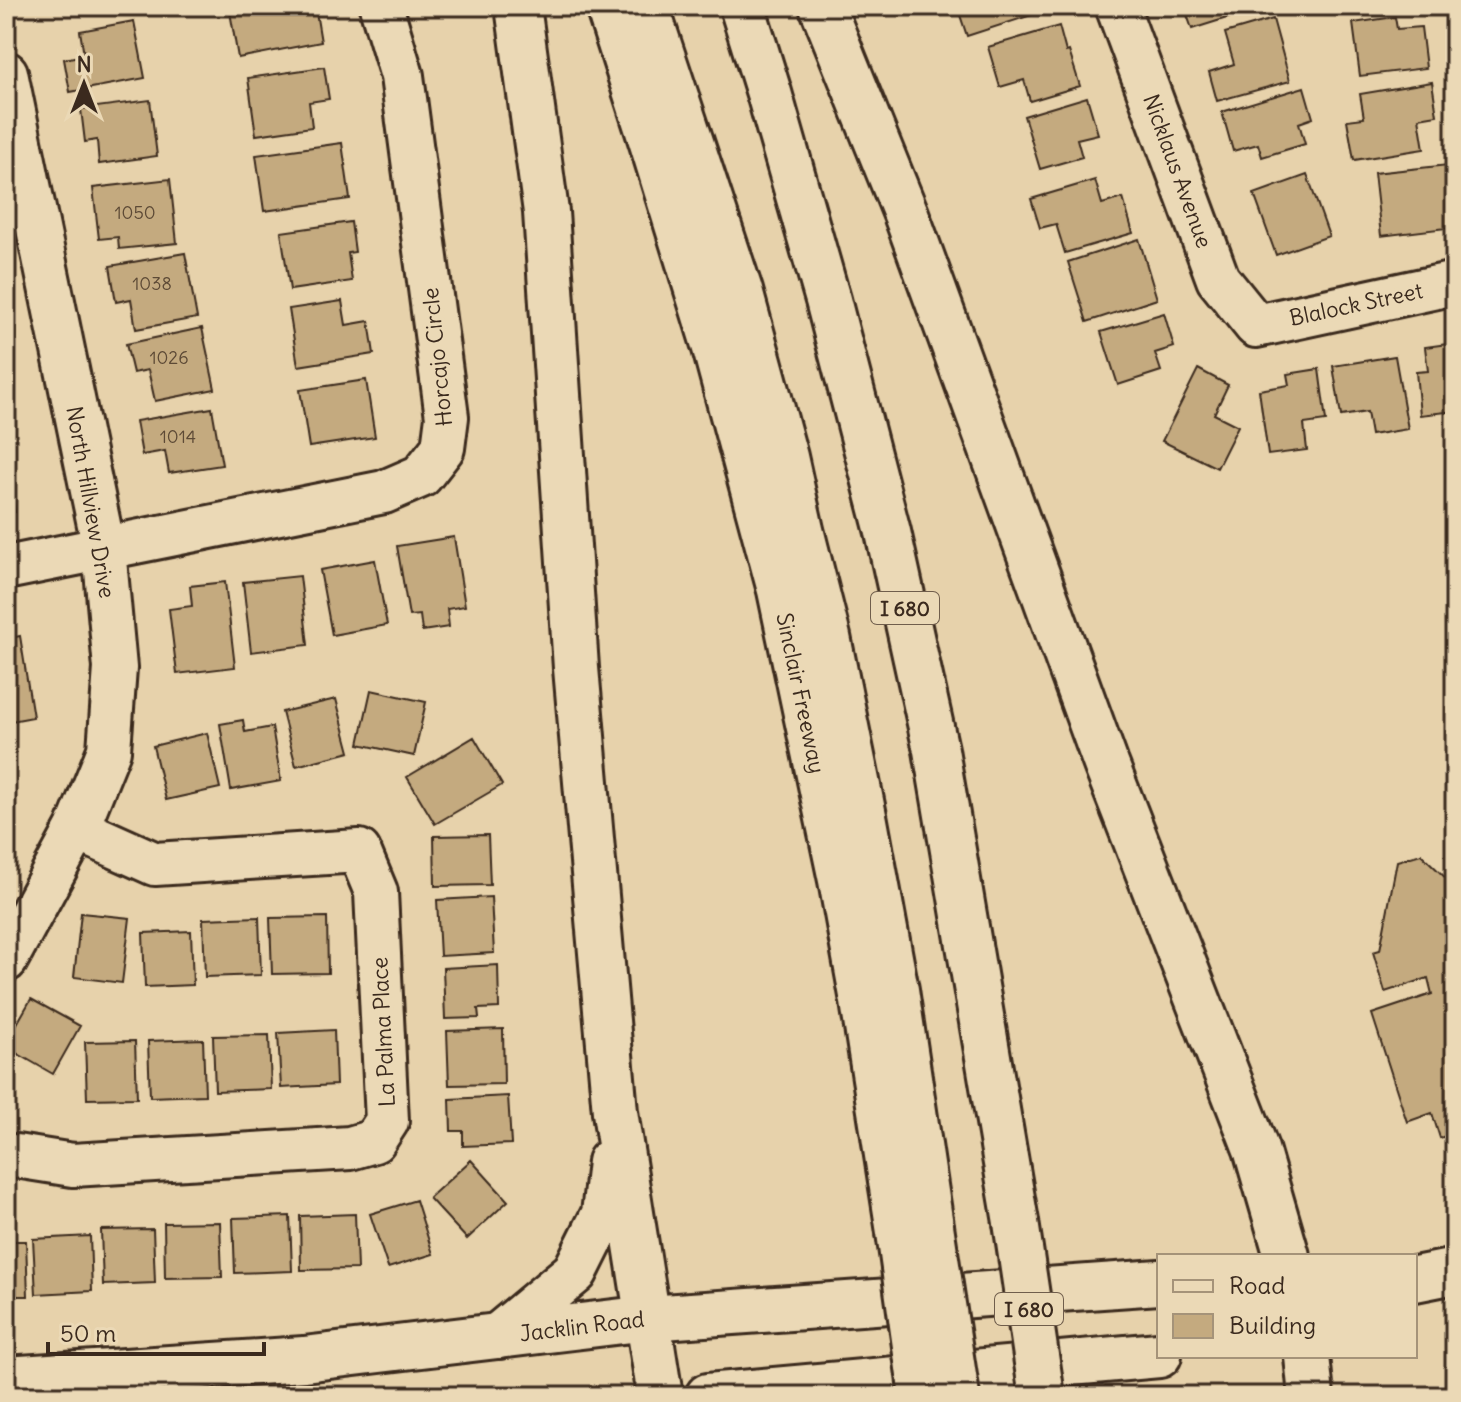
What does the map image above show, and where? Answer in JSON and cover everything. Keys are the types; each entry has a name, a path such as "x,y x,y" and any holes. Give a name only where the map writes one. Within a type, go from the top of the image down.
{"main road":[{"path":"518,6 546,212 576,668 615,1112 660,1396"},
{"name":"Sinclair Freeway","path":"608,6 715,348 780,590 863,1001 915,1229 922,1396"},
{"path":"646,6 740,291 785,457 828,637 896,990 915,1229 957,1396"},
{"name":"I 680","path":"742,6 828,300 888,532 936,750 1016,1222 1042,1396"},
{"path":"822,6 906,214 1106,764 1256,1149 1286,1254"},
{"path":"498,1336 575,1272 604,1214 615,1112"},
{"path":"1417,1279 1455,1271"},
{"name":"Jacklin Road","path":"6,1379 304,1359 648,1318 1157,1282"},
{"path":"708,1396 1157,1355"},
{"path":"1307,1358 1311,1396"}],"street":[{"name":"Horcajo Circle","path":"6,568 384,492 421,476 443,448 446,404 402,76 381,6"},
{"name":"Nicklaus Avenue","path":"1117,6 1218,279 1256,326"},
{"name":"North Hillview Drive","path":"6,73 104,549 115,668 109,750 77,829 6,960"},
{"name":"Blalock Street","path":"1256,326 1455,283"},
{"name":"La Palma Place","path":"16,1156 73,1165 350,1148 374,1141 387,1121 376,892 359,851 155,864 77,829"}],"building":[{"path":"229,6 315,6 321,42 238,58"},
{"path":"957,6 1042,6 1044,11 967,36"},
{"path":"1184,6 1244,6 1246,12 1192,29"},
{"path":"1395,17 1397,29 1421,27 1426,68 1360,76 1353,23"},
{"path":"1273,19 1290,81 1217,101 1209,72 1234,64 1225,33"},
{"path":"134,21 145,78 70,92 64,59 84,55 80,31"},
{"path":"1059,26 1080,86 1030,101 1024,80 1000,87 988,47"},
{"path":"324,67 329,99 309,102 312,127 256,135 248,78"},
{"path":"1432,82 1437,115 1419,118 1424,149 1354,160 1347,120 1364,118 1360,94"},
{"path":"1304,87 1313,118 1299,123 1305,144 1262,157 1258,144 1233,151 1222,112"},
{"path":"1087,97 1098,134 1077,139 1082,157 1040,169 1024,116"},
{"path":"150,100 157,156 99,164 97,140 85,142 81,109"},
{"path":"342,143 350,199 264,211 256,155"},
{"path":"1448,165 1455,227 1381,236 1374,173"},
{"path":"1307,175 1329,236 1276,255 1254,194"},
{"path":"170,179 177,243 119,249 118,237 99,239 93,188"},
{"path":"1095,180 1102,204 1123,198 1133,233 1065,253 1056,224 1040,228 1031,199"},
{"path":"351,222 355,252 348,253 352,281 290,290 281,232"},
{"path":"1139,239 1157,299 1087,322 1068,262"},
{"path":"185,253 197,318 136,329 131,299 116,302 110,266"},
{"path":"342,301 346,325 369,321 374,354 298,366 289,309"},
{"path":"1164,313 1174,347 1155,353 1161,371 1118,385 1101,332"},
{"path":"202,328 215,389 155,401 148,370 133,373 126,344"},
{"path":"1455,343 1455,411 1420,415 1416,372 1428,371 1425,347"},
{"path":"1395,356 1408,429 1371,435 1367,412 1341,416 1333,366"},
{"path":"1198,369 1228,385 1214,414 1238,426 1217,468 1162,441"},
{"path":"1319,369 1326,421 1304,424 1307,450 1268,455 1259,390 1289,385 1287,374"},
{"path":"366,380 375,437 309,447 300,390"},
{"path":"212,408 222,465 169,473 165,451 142,455 136,421"},
{"path":"6,454 15,512 6,513"},
{"path":"454,537 465,606 447,609 449,627 422,631 420,615 409,616 397,546"},
{"path":"375,560 387,625 332,635 320,570"},
{"path":"300,576 308,645 251,652 243,582"},
{"path":"225,582 235,667 177,674 169,609 192,606 190,586"},
{"path":"20,636 33,717 6,722 6,639"},
{"path":"371,690 426,702 414,756 359,744"},
{"path":"336,699 350,752 296,766 282,712"},
{"path":"243,720 245,732 272,727 281,781 231,790 220,724"},
{"path":"207,733 220,788 166,800 153,746"},
{"path":"474,737 502,785 435,824 407,777"},
{"path":"488,835 490,885 435,886 434,836"},
{"path":"1421,854 1455,887 1455,1133 1440,1138 1432,1113 1407,1122 1372,1014 1432,994 1428,978 1385,992 1373,952 1380,950 1397,861"},
{"path":"491,897 494,953 440,956 437,900"},
{"path":"81,913 130,918 122,983 74,977"},
{"path":"259,917 261,975 205,977 203,919"},
{"path":"327,917 328,973 272,974 270,918"},
{"path":"191,931 193,985 145,987 143,933"},
{"path":"498,965 499,1008 478,1009 479,1018 445,1019 443,968"},
{"path":"31,999 80,1026 53,1074 6,1047"},
{"path":"503,1029 504,1084 449,1085 447,1031"},
{"path":"334,1030 336,1085 281,1088 278,1033"},
{"path":"269,1035 271,1089 215,1091 213,1036"},
{"path":"203,1039 205,1095 150,1097 148,1041"},
{"path":"135,1041 137,1098 87,1099 85,1042"},
{"path":"508,1096 511,1144 463,1146 463,1131 451,1131 450,1099"},
{"path":"471,1160 508,1201 467,1239 429,1198"},
{"path":"416,1200 433,1254 388,1268 370,1214"},
{"path":"355,1214 357,1269 301,1270 300,1216"},
{"path":"290,1216 292,1271 235,1273 233,1218"},
{"path":"220,1222 222,1277 165,1278 164,1223"},
{"path":"153,1229 155,1283 103,1285 101,1230"},
{"path":"90,1236 92,1291 36,1294 33,1239"},
{"path":"6,1241 26,1241 28,1296 6,1296"}]}
